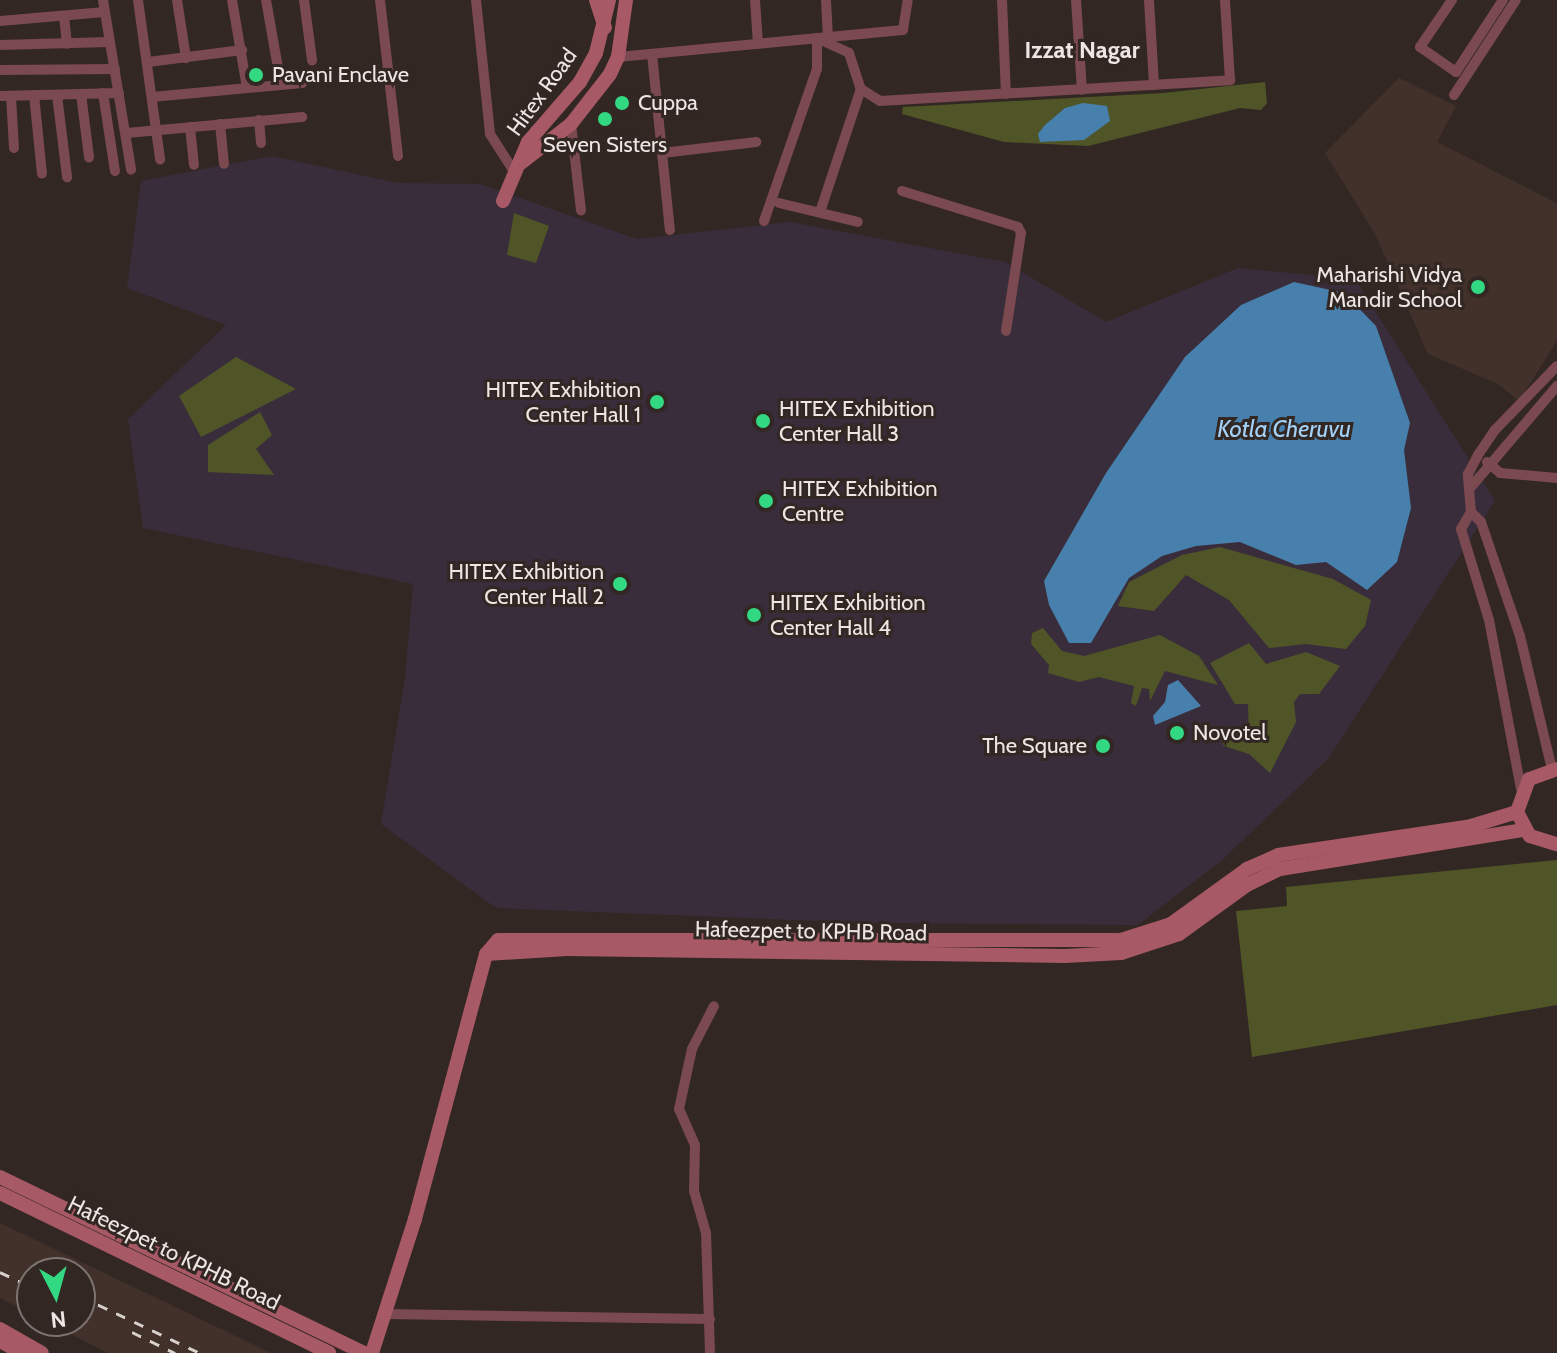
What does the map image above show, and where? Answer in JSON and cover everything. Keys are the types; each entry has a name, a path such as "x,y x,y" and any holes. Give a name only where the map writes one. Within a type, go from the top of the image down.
{"main road":[{"path":"596,0 605,28"},
{"name":"Hitex Road","path":"503,201 528,142 580,82 605,28 609,0"},
{"name":"Hitex Road","path":"518,168 571,124 599,92 618,57 626,0"},
{"path":"1554,769 1529,779 1521,789 1517,812 1524,830 1539,841 1557,844"},
{"path":"372,1353 456,1077 486,954 495,941 520,938 1121,940 1171,924 1247,869 1278,855 1471,826 1517,812"},
{"name":"Hafeezpet to KPHB Road","path":"486,954 554,949 1065,956 1121,953 1179,934 1247,885 1280,869 1524,830"},
{"path":"0,1177 364,1353"},
{"name":"Hafeezpet to KPHB Road","path":"0,1193 329,1353"},
{"path":"0,1329 42,1353"},
{"path":"0,1341 22,1353"}],"street":[{"path":"103,0 131,170"},
{"path":"138,0 160,159"},
{"path":"177,0 186,58"},
{"path":"232,0 247,88"},
{"path":"266,0 281,85"},
{"path":"304,0 312,60"},
{"path":"380,0 398,156"},
{"path":"476,0 490,134 518,168"},
{"path":"755,0 758,44"},
{"path":"764,221 817,69 826,0"},
{"path":"618,57 903,30 908,0"},
{"path":"1002,0 1006,94"},
{"path":"1076,0 1082,90"},
{"path":"1149,0 1154,85"},
{"path":"861,89 880,101 1230,80 1225,0"},
{"path":"1452,0 1420,47 1456,72 1516,0"},
{"path":"1456,92 1503,0"},
{"path":"0,21 105,12"},
{"path":"64,16 67,44"},
{"path":"820,212 861,89 849,53 822,38"},
{"path":"0,45 109,42"},
{"path":"148,62 242,50"},
{"path":"652,54 670,230"},
{"path":"0,70 115,69"},
{"path":"152,97 302,83"},
{"path":"103,93 115,171"},
{"path":"14,148 5,96 119,93"},
{"path":"81,94 89,157"},
{"path":"34,95 42,174"},
{"path":"57,95 67,177"},
{"path":"127,133 302,117"},
{"path":"259,120 261,143"},
{"path":"220,124 224,164"},
{"path":"571,124 581,210"},
{"path":"190,127 194,165"},
{"path":"662,153 756,142"},
{"path":"902,191 1018,227 1021,233 1006,331"},
{"path":"779,203 858,222"},
{"path":"1521,789 1489,620 1461,529 1471,512 1468,474 1478,455 1495,430 1557,366"},
{"path":"1471,487 1557,386"},
{"path":"1478,455 1500,473 1557,478"},
{"path":"1471,512 1481,522 1520,636 1554,769"},
{"path":"710,1353 706,1233 694,1191 695,1145 679,1109 692,1049 714,1006"},
{"path":"385,1314 710,1319"}],"shaded area":[{"name":"Maharishi Vidya Mandir School","path":"1399,78 1456,106 1437,142 1557,203 1557,341 1519,401 1498,384 1428,354 1375,234 1325,153"},
{"path":"272,156 398,183 480,184 637,239 790,222 1005,262 1106,322 1238,268 1355,279 1495,501 1328,759 1221,861 1138,925 871,923 496,908 381,824 405,678 413,584 143,528 128,419 226,325 127,288 141,181"},
{"path":"0,1223 71,1257 16,1257 16,1306 0,1298"},
{"path":"96,1269 271,1353 108,1353 76,1337 96,1337"}],"green space":[{"path":"1265,82 1267,103 1261,110 1240,108 1088,146 1004,142 902,114 903,107 1163,93"},
{"path":"514,213 549,226 536,263 507,255"},
{"path":"236,357 296,389 201,437 179,396"},
{"path":"260,412 272,435 256,449 274,475 208,472 208,445"},
{"path":"1220,547 1333,579 1371,600 1365,626 1346,649 1306,644 1269,648 1229,600 1186,575 1154,611 1118,606 1129,582 1182,555"},
{"path":"1043,628 1062,651 1084,656 1160,635 1199,656 1218,685 1165,671 1150,701 1149,689 1142,688 1136,706 1131,703 1134,686 1099,677 1079,682 1048,673 1049,665 1031,644 1032,633"},
{"path":"1249,643 1266,664 1306,652 1340,666 1319,694 1300,694 1294,702 1296,722 1270,773 1249,754 1224,746 1218,735 1249,732 1248,704 1235,704 1210,663"},
{"path":"1557,860 1557,1005 1252,1057 1236,911 1287,906 1286,887"}],"water":[{"path":"1083,103 1107,106 1110,121 1084,140 1040,142 1038,134 1045,125 1065,108"},
{"name":"Kotla Cheruvu","path":"1294,282 1344,293 1376,326 1410,423 1404,450 1411,508 1397,562 1367,590 1326,562 1296,565 1240,542 1196,546 1162,556 1129,578 1091,643 1069,643 1049,605 1044,581 1106,473 1185,357 1241,305"},
{"path":"1178,680 1201,706 1155,725 1153,716 1165,702 1168,685"}],"railway":[{"path":"0,1272 16,1280"},
{"path":"96,1304 200,1353"},
{"path":"132,1332 175,1353"}],"place":[{"name":"Pavani Enclave","path":"256,75"},
{"name":"Cuppa","path":"622,103"},
{"name":"Seven Sisters","path":"605,119"},
{"name":"Maharishi Vidya Mandir School","path":"1478,287"},
{"name":"HITEX Exhibition Center Hall 1","path":"657,402"},
{"name":"HITEX Exhibition Center Hall 3","path":"763,421"},
{"name":"HITEX Exhibition Centre","path":"766,501"},
{"name":"HITEX Exhibition Center Hall 2","path":"620,584"},
{"name":"HITEX Exhibition Center Hall 4","path":"754,615"},
{"name":"Novotel","path":"1177,733"},
{"name":"The Square","path":"1103,746"}],"district":[{"name":"Izzat Nagar","path":"1082,50"}]}
